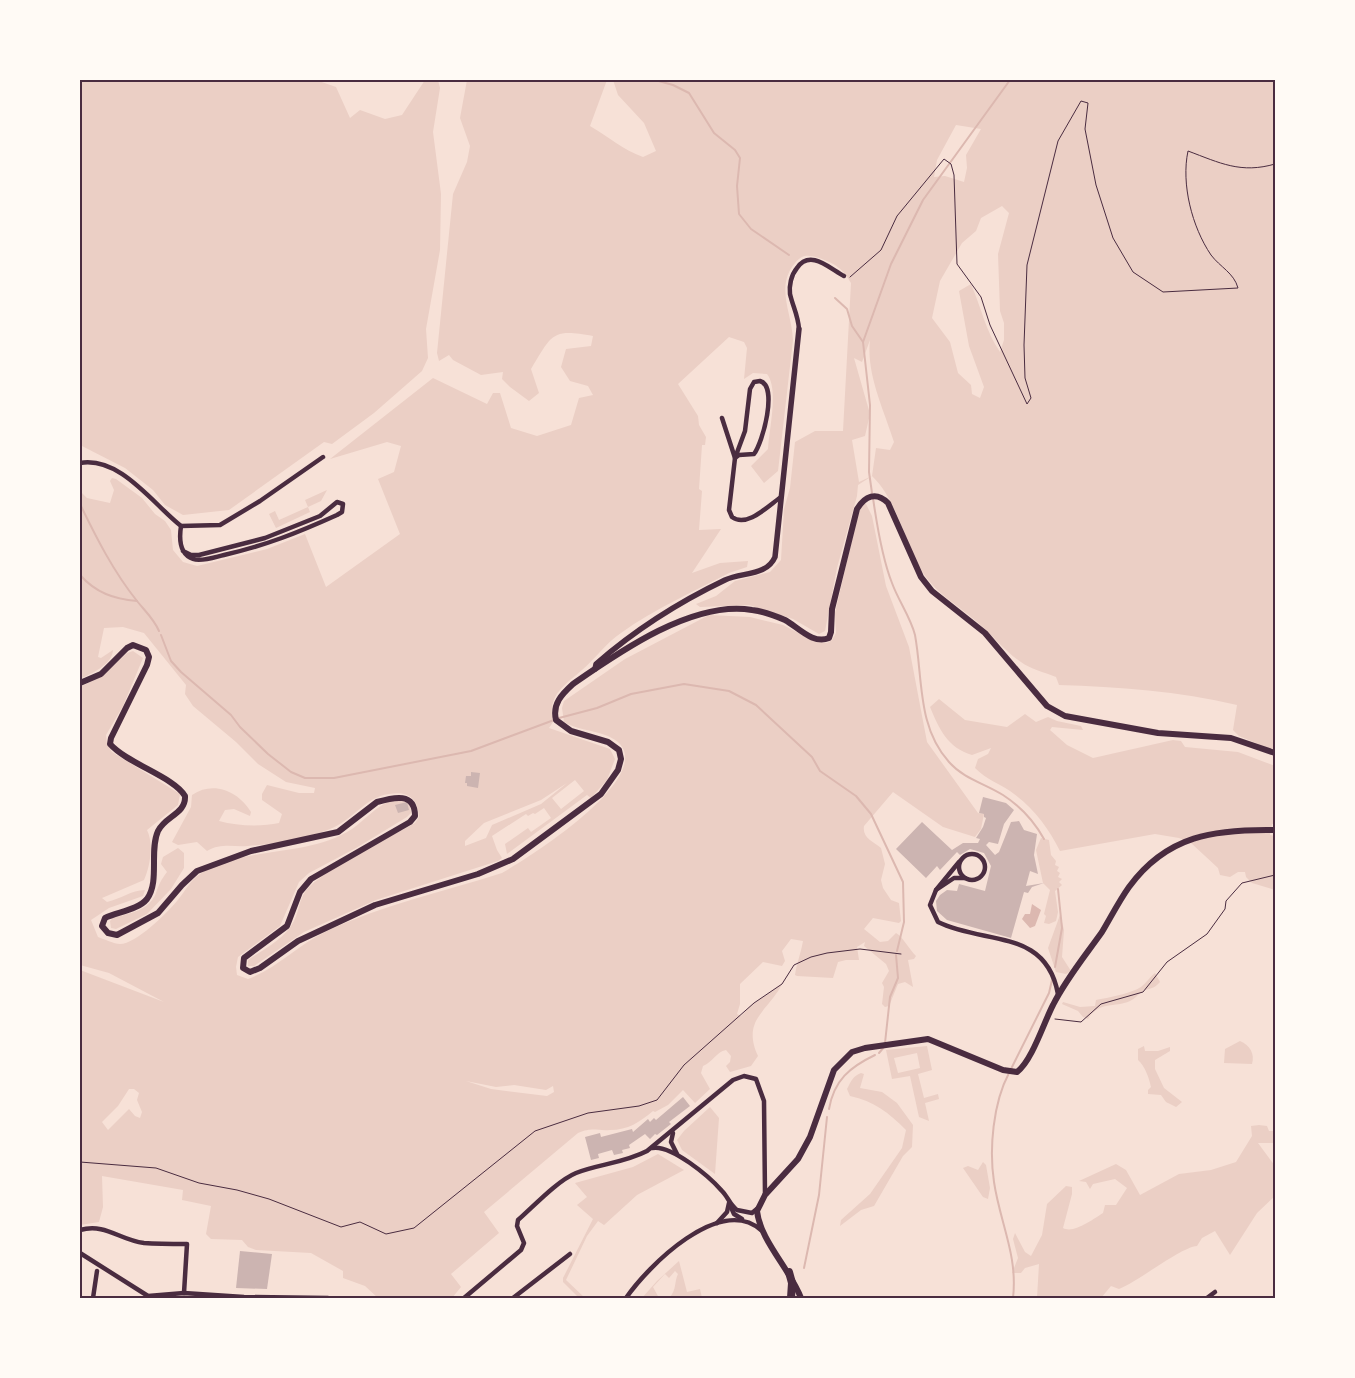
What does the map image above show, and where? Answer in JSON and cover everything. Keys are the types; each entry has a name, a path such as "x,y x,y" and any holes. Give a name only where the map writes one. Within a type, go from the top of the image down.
{"highway":[{"path":"789,1272 792,1283 791,1298"}],"main road":[{"path":"80,683 101,674 127,648 133,645 146,650 149,657 147,666 111,738 110,744 126,757 175,785 186,796 182,810 165,821 158,830 155,840 152,879 148,898 143,903 105,918 102,926 108,933 117,935 158,913 197,871 251,851 338,832 377,802 403,797 410,799 414,804 415,816 410,822 323,871 305,884 286,926 244,958 243,968 250,972 260,968 298,941 375,905 478,874 513,860 601,794 616,774 620,765 619,750 608,742 563,728 555,715 556,704 564,691 595,668 674,624 700,614 728,610 752,610 785,620 814,638 827,639 831,636 832,609 857,509 865,499 874,495 888,503 916,568 932,591 980,628 1047,706 1055,712 1065,716 1158,733 1231,738 1275,753"},
{"path":"800,1298 789,1272 764,1232 758,1218 758,1206 765,1195 791,1169 806,1146 831,1076 838,1065 852,1052 884,1045 928,1039 1010,1072 1020,1070 1026,1062 1058,994 1104,929 1128,888 1158,857 1179,843 1211,833 1275,830"},
{"path":"796,1286 796,1298"}],"street":[{"path":"595,668 596,664 628,637 654,620 726,579 764,570 771,565 775,557 799,329 798,314 791,297 790,288 794,272 801,262 809,259 820,261 844,276"},
{"path":"735,458 739,455 754,454 759,448 769,403 768,387 765,382 754,382 750,389 745,431 735,458 729,510 732,517 743,520 752,517 781,497"},
{"path":"722,418 735,458"},
{"path":"80,463 100,464 125,476 181,526 220,525 260,501 323,457"},
{"path":"181,526 180,544 183,551 188,556 199,561 269,544 338,515 342,512 343,504 336,502 320,516 266,538 199,555 190,555 183,551"},
{"path":"936,890 954,878 970,879 982,876 985,864 981,856 973,853 962,859 936,890 930,905 938,922 1025,947 1041,956 1055,979 1058,994"},
{"path":"962,859 959,863 960,871 970,879"},
{"path":"464,1298 520,1250 524,1243 517,1226 518,1220 569,1177 636,1157 652,1148 733,1080 744,1076 756,1079 764,1101 765,1195"},
{"path":"676,1129 671,1137 671,1142 683,1160"},
{"path":"652,1148 662,1148 683,1160 713,1182 733,1207 740,1212 752,1213 758,1206"},
{"path":"728,1199 734,1214 764,1232"},
{"path":"714,1226 727,1212 728,1199"},
{"path":"626,1298 640,1279 668,1251 682,1241 714,1226 730,1221 745,1220"},
{"path":"80,1230 106,1228 124,1238 143,1243 187,1244 184,1293"},
{"path":"80,1253 148,1297 184,1293 328,1298"},
{"path":"512,1298 570,1254"},
{"path":"93,1298 97,1271"},
{"path":"1207,1298 1215,1292"}],"path":[{"path":"844,276 851,278 881,250 897,216 935,166 944,159 951,164 954,175 957,264 976,288 990,325 1027,404 1031,398 1025,378 1024,345 1027,265 1058,141 1081,101 1088,103 1085,129 1096,185 1113,238 1133,272 1162,292 1238,288 1236,279 1212,256 1194,223 1185,168 1188,150 1237,168 1259,169 1275,164"},
{"path":"1047,1017 1081,1022 1101,1004 1142,992 1167,962 1207,934 1224,909 1226,901 1242,883 1275,875"},
{"path":"80,1162 156,1168 206,1185 237,1190 269,1199 341,1227 360,1222 386,1234 414,1228 535,1131 588,1113 639,1106 657,1100 684,1065 754,1003 782,984 794,965 811,957 827,953 860,949 901,954"}],"shaded area":[{"path":"80,80 316,80 336,87 350,118 360,110 385,119 402,115 425,80 438,80 440,88 433,132 441,194 440,250 426,329 428,358 422,371 374,413 332,444 324,442 229,510 183,515 165,505 153,490 125,468 80,445"},
{"path":"467,80 607,80 590,126 622,147 643,157 656,151 644,123 618,95 613,80 1275,80 1275,751 1239,736 1233,730 1237,705 1193,696 1148,690 1059,685 1056,677 1033,669 1021,662 982,626 930,583 913,554 893,507 880,485 872,476 858,485 857,496 837,568 825,631 819,634 793,619 749,605 700,607 696,604 716,596 735,581 770,572 781,560 784,509 790,488 795,442 815,431 843,431 851,283 845,274 834,265 819,258 806,256 795,263 786,281 786,300 793,340 778,471 764,483 751,466 768,449 773,399 771,381 767,374 753,373 744,379 747,348 744,342 729,337 678,384 698,416 699,425 706,437 705,445 702,445 699,489 702,491 699,530 721,529 692,573 720,563 748,561 747,567 729,573 660,608 634,624 611,641 563,686 552,705 553,722 549,728 610,749 615,759 607,780 591,798 587,795 507,854 505,844 528,828 531,832 551,818 544,808 535,814 533,813 528,816 526,814 492,836 502,858 498,861 376,900 304,932 254,966 248,966 248,960 274,943 290,927 304,894 310,886 347,860 415,823 419,817 417,805 407,795 396,793 380,796 366,804 345,821 330,829 310,836 279,842 248,846 222,846 207,851 197,842 178,845 172,842 191,807 192,795 200,791 209,789 225,790 240,799 251,812 250,816 234,809 225,810 219,821 233,824 257,825 279,823 282,814 262,800 262,794 267,785 299,793 314,793 315,788 286,782 258,764 236,742 193,706 185,694 186,685 144,633 123,627 104,628 98,657 101,658 113,650 112,655 101,668 80,679 80,491 87,498 110,503 114,490 110,481 112,478 116,479 142,498 155,514 165,521 171,530 173,550 183,562 197,566 267,549 305,534 326,587 400,534 378,479 394,472 401,446 387,442 330,459 433,378 487,404 493,393 500,393 511,428 537,436 571,425 579,398 593,395 588,386 570,381 561,367 566,349 591,346 593,336 569,333 560,334 549,342 531,369 539,393 529,401 502,379 503,372 481,375 453,360 449,355 439,361 437,353 453,194 467,162 470,146 460,118","holes":["956,125 981,129 966,155 967,168 964,182 945,176 934,177 937,160","1002,206 1009,213 998,254 1000,311 1004,323 1004,340 1000,352 987,328 971,284 959,291 969,346 984,387 980,398 972,394 971,385 958,373 950,342 932,318 940,281 962,243 976,231 981,218","870,340 869,353 873,379 894,442 890,450 876,448 872,476 859,482 852,440 865,436 870,414 854,358 862,362","575,780 584,791 561,809 552,798","567,783 541,804 492,825 486,838 465,846 465,841 484,823 541,800"]},
{"path":"327,490 321,501 308,507 305,500"},
{"path":"865,502 872,516 886,586 909,647 927,742 978,813 984,814 981,829 975,837 943,827 893,792 864,826 866,836 881,848 885,864 881,880 883,888 891,900 899,903 901,921 899,923 873,918 864,929 880,942 888,941 896,933 904,940 916,956 914,959 908,960 913,987 905,982 898,984 889,1006 885,1007 882,1004 884,987 882,983 889,971 886,964 864,946 865,942 857,947 859,960 838,962 833,978 797,976 795,975 803,941 791,939 782,951 785,961 782,966 763,962 740,984 740,1004 737,1014 741,1016 750,1006 782,984 755,1024 753,1033 758,1056 751,1066 730,1072 726,1066 730,1062 731,1056 726,1050 723,1051 703,1066 701,1073 710,1089 695,1103 683,1090 668,1105 655,1112 653,1111 628,1127 616,1130 591,1130 578,1133 484,1212 499,1233 451,1274 461,1287 452,1298 378,1298 365,1286 343,1278 343,1271 311,1253 256,1250 248,1247 242,1240 211,1239 206,1234 211,1206 182,1200 183,1190 102,1176 103,1207 99,1222 80,1225 80,970 164,1002 109,973 80,965 80,687 102,676 127,653 133,651 143,658 123,706 106,735 107,744 112,752 180,794 178,805 147,830 150,842 150,855 144,880 102,898 107,902 135,891 145,890 143,896 109,908 91,920 98,937 109,941 120,944 127,943 142,934 159,920 196,877 212,867 231,860 314,845 334,838 352,829 387,802 403,800 410,805 411,813 407,817 356,848 309,873 299,882 280,926 238,957 237,975 248,979 268,969 315,937 347,922 390,906 502,873 559,836 582,817 603,797 619,777 625,759 620,744 615,739 564,722 562,708 564,701 625,659 709,615 750,617 783,625 816,642 827,643 832,640 836,633 835,613 860,508","holes":["466,1081 496,1087 514,1085 546,1090 553,1086 554,1092 547,1096 491,1089","129,1089 134,1089 139,1093 137,1100 142,1112 140,1118 135,1116 129,1109 108,1130 102,1122 118,1106"]},
{"path":"308,507 310,512 276,528 269,514 275,511 279,520"},
{"path":"939,699 965,720 1007,727 1025,714 1036,722 1048,717 1081,726 1083,730 1052,727 1050,730 1067,745 1093,758 1173,740 1181,741 1185,747 1238,752 1275,766 1275,824 1272,824 1270,835 1275,836 1275,890 1252,883 1246,877 1245,872 1238,872 1230,877 1220,875 1218,868 1191,843 1179,838 1155,834 1060,851 1045,826 1026,804 975,768 978,759 988,754 991,748 972,755 957,748 945,737 930,707"},
{"path":"1041,838 1049,840 1051,855 1056,861 1055,865 1059,867 1057,871 1060,873 1058,877 1062,879 1059,882 1062,885 1055,891 1058,912 1056,921 1049,924 1044,923 1046,916 1044,914 1050,890 1043,883 1036,850"},
{"path":"178,848 184,853 184,868 171,889 147,914 116,929 111,928 110,921 113,918 132,913 149,904 167,872 161,864 163,857"},
{"path":"1032,904 1041,910 1035,926 1030,928 1022,919 1025,914 1030,914"},
{"path":"1060,915 1064,930 1062,957 1071,971 1066,974 1056,972 1048,948"},
{"path":"1155,973 1160,982 1156,986 1143,991 1130,1001 1102,1007 1092,1013 1088,1019 1083,1017 1078,1011 1062,1004 1063,1002 1080,1007 1095,1006 1096,1000 1113,997 1141,987"},
{"path":"1240,1041 1251,1050 1252,1064 1224,1063 1225,1049"},
{"path":"927,1046 932,1070 918,1074 924,1098 938,1094 939,1099 925,1103 929,1121 919,1117 910,1076 892,1079 886,1050","holes":["917,1053 920,1068 898,1073 894,1058"]},
{"path":"1144,1046 1145,1051 1158,1051 1170,1047 1170,1051 1155,1060 1155,1069 1164,1088 1182,1102 1176,1107 1166,1102 1161,1095 1148,1094 1148,1090 1151,1087 1149,1080 1145,1069 1138,1060 1138,1049"},
{"path":"861,1073 864,1074 860,1088 882,1092 897,1103 913,1125 912,1147 903,1156 874,1206 861,1210 840,1226 841,1220 870,1194 902,1148 906,1130 881,1108 850,1096 847,1089 854,1077"},
{"path":"710,1107 719,1118 715,1174 682,1150 677,1140"},
{"path":"1251,1126 1267,1126 1269,1131 1275,1131 1273,1143 1258,1143 1275,1166 1275,1196 1257,1213 1230,1255 1215,1231 1202,1238 1197,1246 1181,1252 1127,1285 1119,1289 1111,1286 1101,1298 1037,1298 1039,1264 1025,1268 1021,1273 1012,1273 1018,1258 1013,1239 1015,1233 1025,1252 1031,1256 1042,1235 1047,1204 1066,1186 1072,1187 1072,1194 1063,1228 1072,1229 1103,1213 1105,1205 1116,1205 1127,1188 1115,1179 1093,1184 1090,1189 1086,1182 1079,1181 1116,1164 1126,1170 1140,1195 1179,1174 1211,1170 1236,1162 1252,1136"},
{"path":"658,1154 684,1170 637,1195 604,1225 598,1221 587,1236 566,1280 585,1298 579,1298 563,1282 563,1278 593,1219 577,1205 587,1197 575,1183 633,1167"},
{"path":"983,1162 986,1165 990,1188 988,1199 983,1197 963,1168 968,1166 978,1170"},
{"path":"679,1261 687,1292 700,1289 702,1298 669,1298 673,1292 678,1274 675,1271 669,1278 665,1274 653,1287 659,1298 642,1298 657,1281"}],"building":[{"path":"471,772 480,773 478,788 467,786 467,783 465,783 466,776 471,776"},
{"path":"983,797 1006,803 1014,810 1004,824 998,844 989,842 986,845 995,855 999,852 1011,822 1019,821 1024,830 1037,834 1034,855 1038,874 1030,871 1026,886 1044,883 1032,887 1028,893 1024,892 1011,938 947,920 937,911 936,901 940,895 947,890 957,891 959,884 985,891 991,866 984,853 970,849 960,855 957,852 940,870 937,866 926,878 896,849 922,822 952,850 963,843 978,843 980,839 976,838 986,818 984,814 979,813"},
{"path":"407,802 409,810 398,813 395,805"},
{"path":"683,1097 690,1106 669,1122 671,1124 657,1135 655,1134 650,1139 645,1134 629,1145 630,1148 622,1150 623,1153 614,1155 612,1150 598,1154 599,1158 591,1160 585,1137 600,1133 601,1137 632,1129 633,1132 648,1119 650,1122 654,1118 656,1120"},
{"path":"240,1251 272,1254 267,1289 236,1288"}],"waterway":[{"path":"655,80 673,85 689,93 714,133 735,150 740,158 737,186 739,214 751,229 789,255"},
{"path":"872,493 869,472 870,405 863,342 891,264 923,200 1010,80"},
{"path":"835,298 847,309 852,326 863,342"},
{"path":"873,498 880,542 888,573 911,622 915,635 923,702 931,733 939,748 955,768 1003,795 1015,804 1031,820 1044,839"},
{"path":"80,504 113,566 128,590 152,619 159,631"},
{"path":"80,575 99,591 121,599 137,601"},
{"path":"161,635 171,661 181,672 231,715 240,727 268,754 291,772 305,778 334,778 471,751 554,720"},
{"path":"559,718 597,708 631,694 684,684 729,691 756,705 812,757 820,771 856,796 871,814 903,882 904,922 897,951"},
{"path":"1055,967 1062,928 1058,889"},
{"path":"885,1043 890,997 898,978 896,955"},
{"path":"1011,1069 1049,993 1052,980"},
{"path":"879,1053 884,1047"},
{"path":"829,1109 835,1090 844,1076 858,1064 875,1055"},
{"path":"1009,1073 999,1098 996,1112 992,1155 994,1182 1011,1253 1014,1282 1013,1298"},
{"path":"804,1268 819,1195 827,1117"}]}
